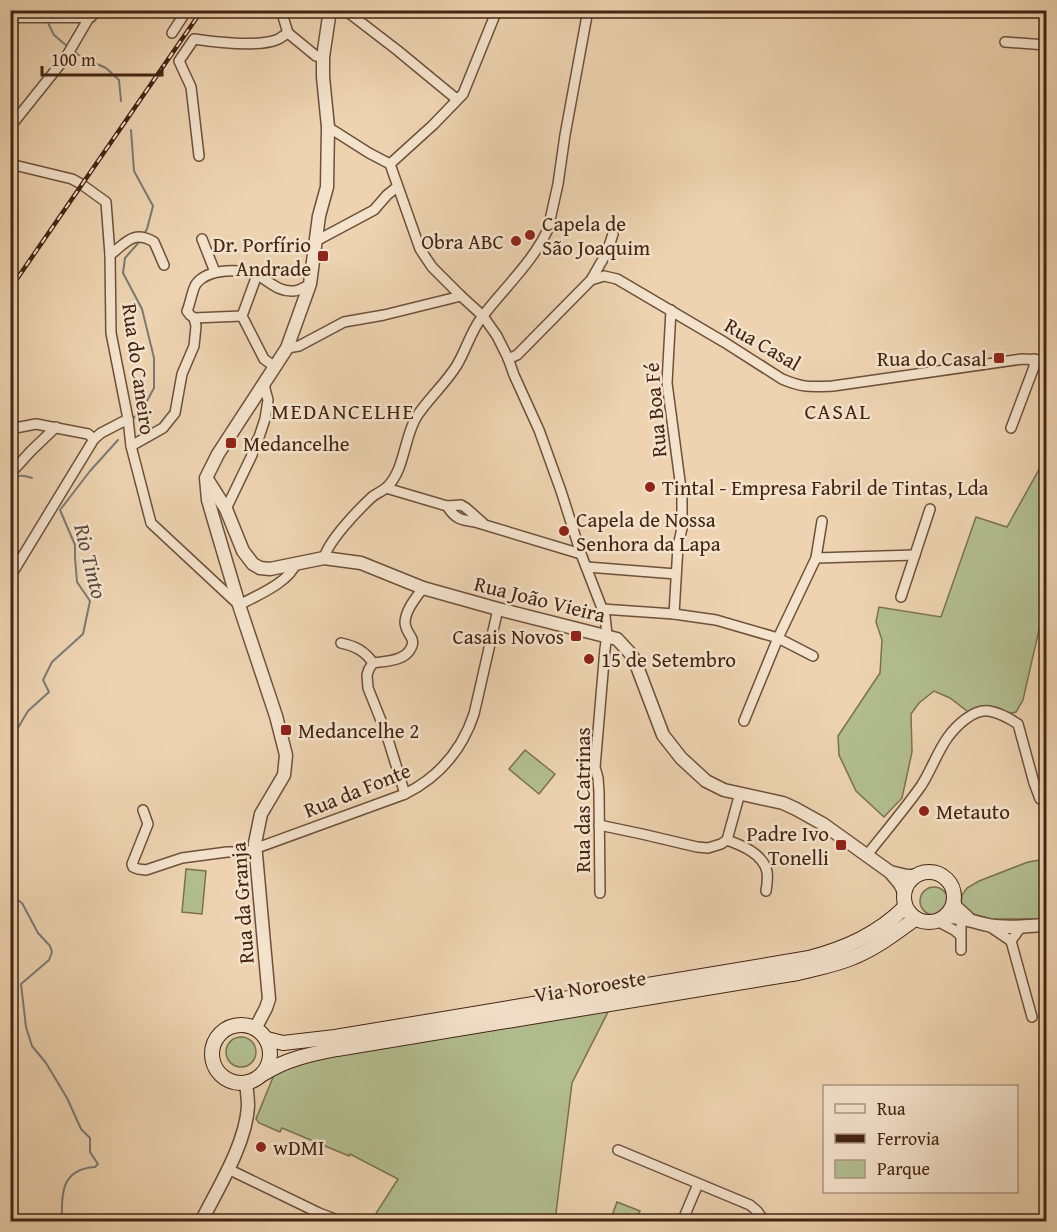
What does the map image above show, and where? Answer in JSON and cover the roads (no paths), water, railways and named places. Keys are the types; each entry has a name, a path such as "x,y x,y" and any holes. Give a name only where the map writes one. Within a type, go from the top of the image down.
{"main road":[{"path":"921,873 938,873 951,884 954,892 952,909 941,919 932,923 923,922 909,914 903,898 908,883 915,876 921,873"},
{"name":"Via Noroeste","path":"267,1039 283,1043 335,1037 809,958 834,951 864,938 885,925 905,907"},
{"name":"Via Noroeste","path":"263,1074 290,1060 337,1049 825,967 873,948 915,919"},
{"path":"243,1025 255,1029 267,1039 271,1057 263,1074 256,1080 237,1083 227,1080 214,1065 213,1045 225,1030 233,1026 243,1025"}],"street":[{"path":"172,33 187,10"},
{"path":"281,10 288,33 316,56 323,57"},
{"path":"206,478 218,454 288,348 310,284 319,216 327,187 328,127 323,57 330,10"},
{"path":"345,10 458,98"},
{"path":"328,127 390,164 463,94 497,10"},
{"path":"324,558 331,544 352,518 393,480 402,462 415,419 455,368 477,324 528,261 548,229 588,10"},
{"path":"10,16 92,13"},
{"path":"10,128 66,57 92,13"},
{"path":"199,156 191,87 179,61 186,50 194,39 214,42 264,43 277,40 288,33"},
{"path":"1005,42 1047,45"},
{"name":"Rua do Caneiro","path":"10,164 72,179 106,202 110,255 111,333 131,446 152,523 239,605"},
{"name":"Rua das Catrinas","path":"390,164 420,249 432,267 483,316 497,336 508,359 539,430 607,623 595,767 598,778 600,893"},
{"path":"316,242 374,210 397,187"},
{"path":"508,359 517,355 591,280 607,252 613,234"},
{"path":"110,255 133,237 144,237 154,242 164,265"},
{"path":"202,239 215,272"},
{"path":"131,446 163,428 175,412 182,374 194,346 196,326 194,318 187,311 196,284 215,272 226,271 257,275 282,290 291,292 310,284"},
{"path":"257,275 242,316 264,359 275,367"},
{"name":"Rua Casal","path":"591,280 604,276 617,279 782,379 808,388 1022,359 1047,360"},
{"path":"288,348 299,346 344,322 384,315 461,296"},
{"name":"Rua Boa Fé","path":"671,310 667,383 682,496 682,528 678,546 674,614"},
{"path":"194,318 242,316"},
{"path":"1011,428 1032,375 1034,359"},
{"path":"226,509 252,455 265,419 268,400 264,385"},
{"path":"10,577 94,439 128,419"},
{"path":"10,429 36,424 88,434 94,439"},
{"path":"10,474 56,427"},
{"name":"Rua João Vieira","path":"206,478 226,509 243,551 253,564 260,568 324,558 361,563 423,588 617,639 630,652 663,735 681,758 706,781 724,790 783,803 823,824 890,872 904,892"},
{"name":"Rua da Granja","path":"206,478 208,500 239,605 276,716 286,755 284,775 261,814 256,837 255,849 268,999 255,1029"},
{"path":"386,488 447,506 458,519 486,525 581,554"},
{"path":"901,597 930,509"},
{"path":"744,721 778,638 816,558 822,520"},
{"path":"816,558 915,555"},
{"path":"239,605 287,577 296,563"},
{"path":"587,567 676,574"},
{"path":"405,794 386,733 368,688 367,675 373,663 404,657 409,653 412,640 406,629 406,618 411,605 423,588"},
{"name":"Rua da Fonte","path":"143,810 148,824 132,864 138,870 158,867 182,858 246,852 405,794 426,782 441,769 464,740 474,714 498,609"},
{"path":"602,609 674,614 716,620 778,638 813,656"},
{"path":"341,643 359,649 373,663"},
{"path":"867,855 920,787 947,738 959,724 972,715 986,711 1002,714 1018,724 1034,783 1041,799"},
{"path":"599,825 697,848 708,848 727,840 740,793"},
{"path":"727,840 750,849 764,863 767,877 766,891"},
{"name":"Rua João Vieira","path":"890,872 915,876"},
{"path":"954,901 965,918"},
{"path":"961,950 960,935 965,918"},
{"path":"941,919 965,918 1006,928 1047,925"},
{"path":"941,919 960,935"},
{"path":"987,925 1011,941 1032,1017"},
{"path":"1011,941 1021,927"},
{"path":"201,1221 242,1136 248,1106 246,1083"},
{"path":"618,1150 750,1205 765,1221"},
{"path":"228,1169 319,1213 343,1221"},
{"path":"682,1221 698,1184"}],"waterway":[{"name":"Rio Tinto","path":"48,23 54,35 68,47"},
{"name":"Rio Tinto","path":"75,52 106,68 119,80 121,101"},
{"name":"Rio Tinto","path":"131,130 134,171 153,206 143,236"},
{"name":"Rio Tinto","path":"132,420 143,408 154,388 154,358 142,309 123,273 125,258 140,241"},
{"name":"Rio Tinto","path":"10,752 13,736 28,711 49,692 43,680 52,662 83,634 90,601 77,582 75,545 60,510 118,440"},
{"path":"10,481 21,476 32,478"},
{"name":"Rio Tinto","path":"10,806 12,810 10,815"},
{"path":"10,895 22,903 38,933 50,946 52,952 49,960 21,984 26,1027 32,1046 46,1063 67,1098 81,1129 90,1138 90,1152 98,1164 95,1167 75,1172 69,1178 63,1193 62,1222"}],"railway":[{"path":"10,289 202,10"}],"place":[{"name":"Capela de São Joaquim","path":"530,235"},
{"name":"Obra ABC","path":"516,241"},
{"name":"Dr. Porfírio Andrade","path":"323,256"},
{"name":"Rua do Casal","path":"999,358"},
{"name":"Medancelhe","path":"231,443"},
{"name":"Tintal - Empresa Fabril de Tintas, Lda","path":"650,487"},
{"name":"Capela de Nossa Senhora da Lapa","path":"564,531"},
{"name":"Casais Novos","path":"576,636"},
{"name":"15 de Setembro","path":"589,659"},
{"name":"Medancelhe 2","path":"286,730"},
{"name":"Metauto","path":"924,811"},
{"name":"Padre Ivo Tonelli","path":"841,845"},
{"name":"wDMI","path":"261,1147"}],"district":[{"name":"MEDANCELHE","path":"343,411"},
{"name":"CASAL","path":"838,411"}]}
